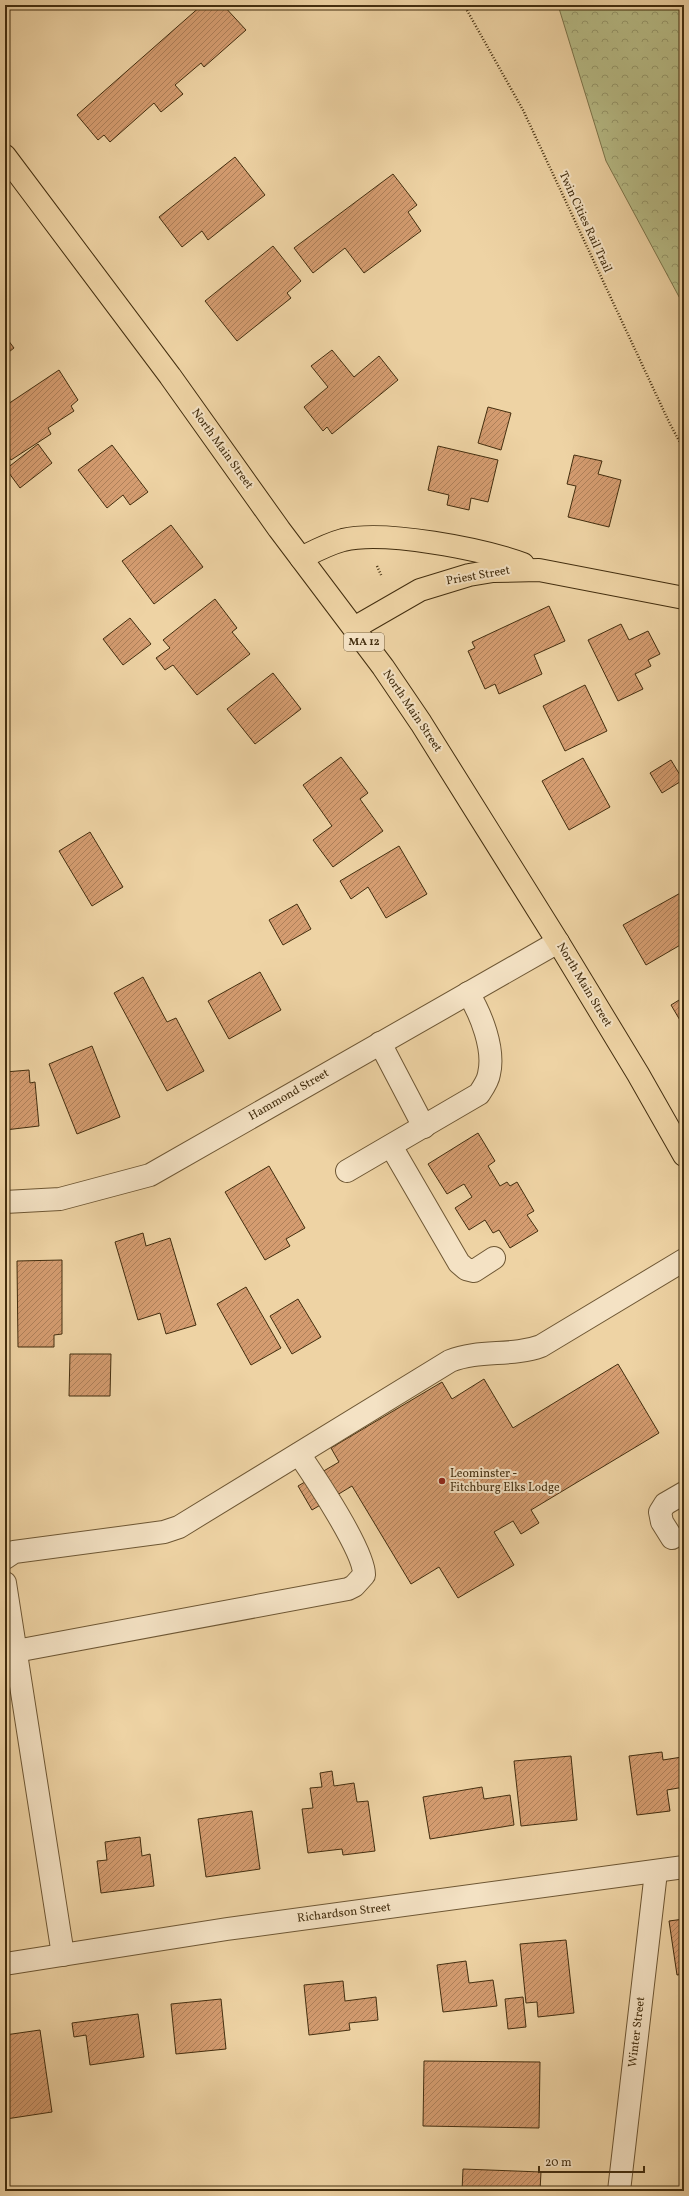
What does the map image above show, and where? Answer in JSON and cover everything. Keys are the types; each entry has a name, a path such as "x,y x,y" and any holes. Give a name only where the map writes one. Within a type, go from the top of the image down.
{"main road":[{"name":"North Main Street","path":"5,156 170,376 422,723 558,942 638,1074 684,1155"},
{"path":"301,558 324,546 344,540 387,538 477,551 510,559 539,570"},
{"name":"Priest Street","path":"354,628 420,590 442,582 493,571 539,570 684,598"}],"street":[{"name":"Hammond Street","path":"5,1202 60,1200 150,1175 558,942"},
{"path":"347,1171 479,1094 489,1074 490,1062 483,1024 480,1015 468,993"},
{"path":"380,1044 424,1127"},
{"path":"391,1146 459,1263 466,1269 474,1271 494,1258"},
{"path":"5,1558 14,1552 164,1532 191,1521 450,1361 464,1355 518,1351 541,1346 684,1260"},
{"path":"16,1651 340,1591 354,1586 364,1575 360,1557 329,1500 299,1454"},
{"path":"672,1538 662,1522 660,1512 665,1504 684,1493"},
{"path":"5,1583 63,1955"},
{"name":"Richardson Street","path":"5,1964 227,1929 684,1867"},
{"name":"Winter Street","path":"619,2191 656,1872"}],"path":[{"name":"Twin Cities Rail Trail","path":"464,5 523,110 669,422 684,450"}],"green space":[{"path":"558,5 684,5 684,306 606,161"}],"building":[{"path":"202,5 223,5 246,30 204,67 201,63 175,85 183,94 161,112 154,103 110,142 104,135 98,140 77,115"},
{"path":"235,157 265,195 208,240 202,231 182,247 159,217"},
{"path":"393,174 417,205 408,212 421,231 364,273 345,248 313,273 294,248"},
{"path":"273,246 301,281 287,293 291,298 237,341 205,301"},
{"path":"5,336 14,348 5,355"},
{"path":"332,350 354,377 379,356 398,380 332,434 327,427 323,431 304,407 328,387 311,366"},
{"path":"59,370 78,400 71,406 74,411 48,428 51,434 11,460 5,451 5,406"},
{"path":"488,407 511,413 501,450 478,443"},
{"path":"38,444 52,463 20,488 6,469"},
{"path":"112,445 148,492 130,505 123,495 107,508 78,470"},
{"path":"438,446 498,460 488,502 471,498 469,510 447,505 449,495 428,490"},
{"path":"574,455 602,461 598,474 621,480 609,527 568,517 576,486 567,484"},
{"path":"171,525 203,567 154,604 122,561"},
{"path":"215,599 237,628 232,632 250,654 197,695 173,665 165,670 156,658 170,648 163,640"},
{"path":"549,606 565,641 534,655 542,674 499,694 495,684 485,689 468,651 475,648 472,642"},
{"path":"130,618 151,644 123,665 103,639"},
{"path":"621,624 629,640 648,631 660,654 648,660 651,666 635,674 643,689 618,701 588,640"},
{"path":"273,673 301,709 255,744 227,709"},
{"path":"585,685 607,731 565,751 543,706"},
{"path":"341,757 368,793 360,799 383,831 333,867 313,840 332,826 303,785"},
{"path":"583,758 610,807 569,830 542,781"},
{"path":"671,760 683,780 662,793 650,773"},
{"path":"90,832 123,887 92,906 59,851"},
{"path":"399,846 427,894 386,918 368,887 351,899 340,881"},
{"path":"684,891 684,947 682,944 646,965 623,925"},
{"path":"297,904 311,929 283,945 269,920"},
{"path":"260,972 281,1010 229,1039 208,1001"},
{"path":"143,977 167,1022 176,1018 204,1071 167,1091 114,993"},
{"path":"684,997 684,1027 671,1005"},
{"path":"5,1003 7,1034 5,1034"},
{"path":"92,1046 120,1117 77,1134 49,1064"},
{"path":"29,1070 30,1083 35,1082 39,1126 5,1130 5,1072"},
{"path":"478,1133 495,1161 488,1166 500,1186 507,1182 510,1186 517,1182 534,1211 527,1215 538,1231 510,1248 499,1230 493,1233 485,1220 469,1230 455,1208 472,1197 464,1184 447,1194 428,1164"},
{"path":"269,1166 305,1228 286,1239 290,1246 265,1260 225,1192"},
{"path":"143,1233 146,1246 170,1238 196,1325 166,1334 160,1313 138,1320 115,1242"},
{"path":"62,1260 62,1334 54,1335 54,1347 18,1347 17,1261"},
{"path":"246,1287 281,1348 251,1365 217,1304"},
{"path":"298,1299 321,1337 292,1354 270,1316"},
{"path":"70,1354 111,1354 110,1396 69,1396"},
{"name":"Leominster - Fitchburg Elks Lodge","path":"618,1364 659,1433 531,1510 539,1523 521,1534 513,1521 494,1532 514,1565 458,1598 439,1567 411,1584 352,1486 312,1510 298,1486 339,1462 331,1448 442,1382 452,1399 484,1379 513,1428"},
{"path":"662,1752 663,1760 682,1757 684,1787 667,1790 670,1811 637,1815 629,1756"},
{"path":"571,1756 577,1820 521,1826 514,1761"},
{"path":"332,1771 334,1786 354,1783 357,1802 368,1801 375,1851 343,1855 342,1849 308,1853 302,1809 313,1808 310,1788 322,1787 320,1773"},
{"path":"482,1787 484,1799 510,1795 514,1825 430,1839 423,1797"},
{"path":"252,1811 260,1869 206,1877 198,1819"},
{"path":"140,1837 142,1856 150,1854 154,1886 101,1893 97,1861 107,1860 105,1842"},
{"path":"684,1919 684,1974 677,1975 669,1921"},
{"path":"566,1940 574,2013 538,2017 537,2002 526,2003 520,1944"},
{"path":"466,1961 469,1983 493,1980 497,2006 443,2012 437,1965"},
{"path":"343,1981 345,2001 376,1997 378,2020 349,2023 350,2030 309,2035 304,1985"},
{"path":"523,1997 526,2027 508,2029 505,1999"},
{"path":"221,1999 226,2049 176,2054 171,2004"},
{"path":"138,2014 144,2057 90,2065 86,2035 74,2037 72,2023"},
{"path":"40,2030 52,2112 6,2119 5,2035"},
{"path":"424,2061 540,2062 539,2128 423,2126"},
{"path":"463,2169 541,2172 540,2191 462,2191"}],"place":[{"name":"Leominster - Fitchburg Elks Lodge","path":"442,1481"}]}
